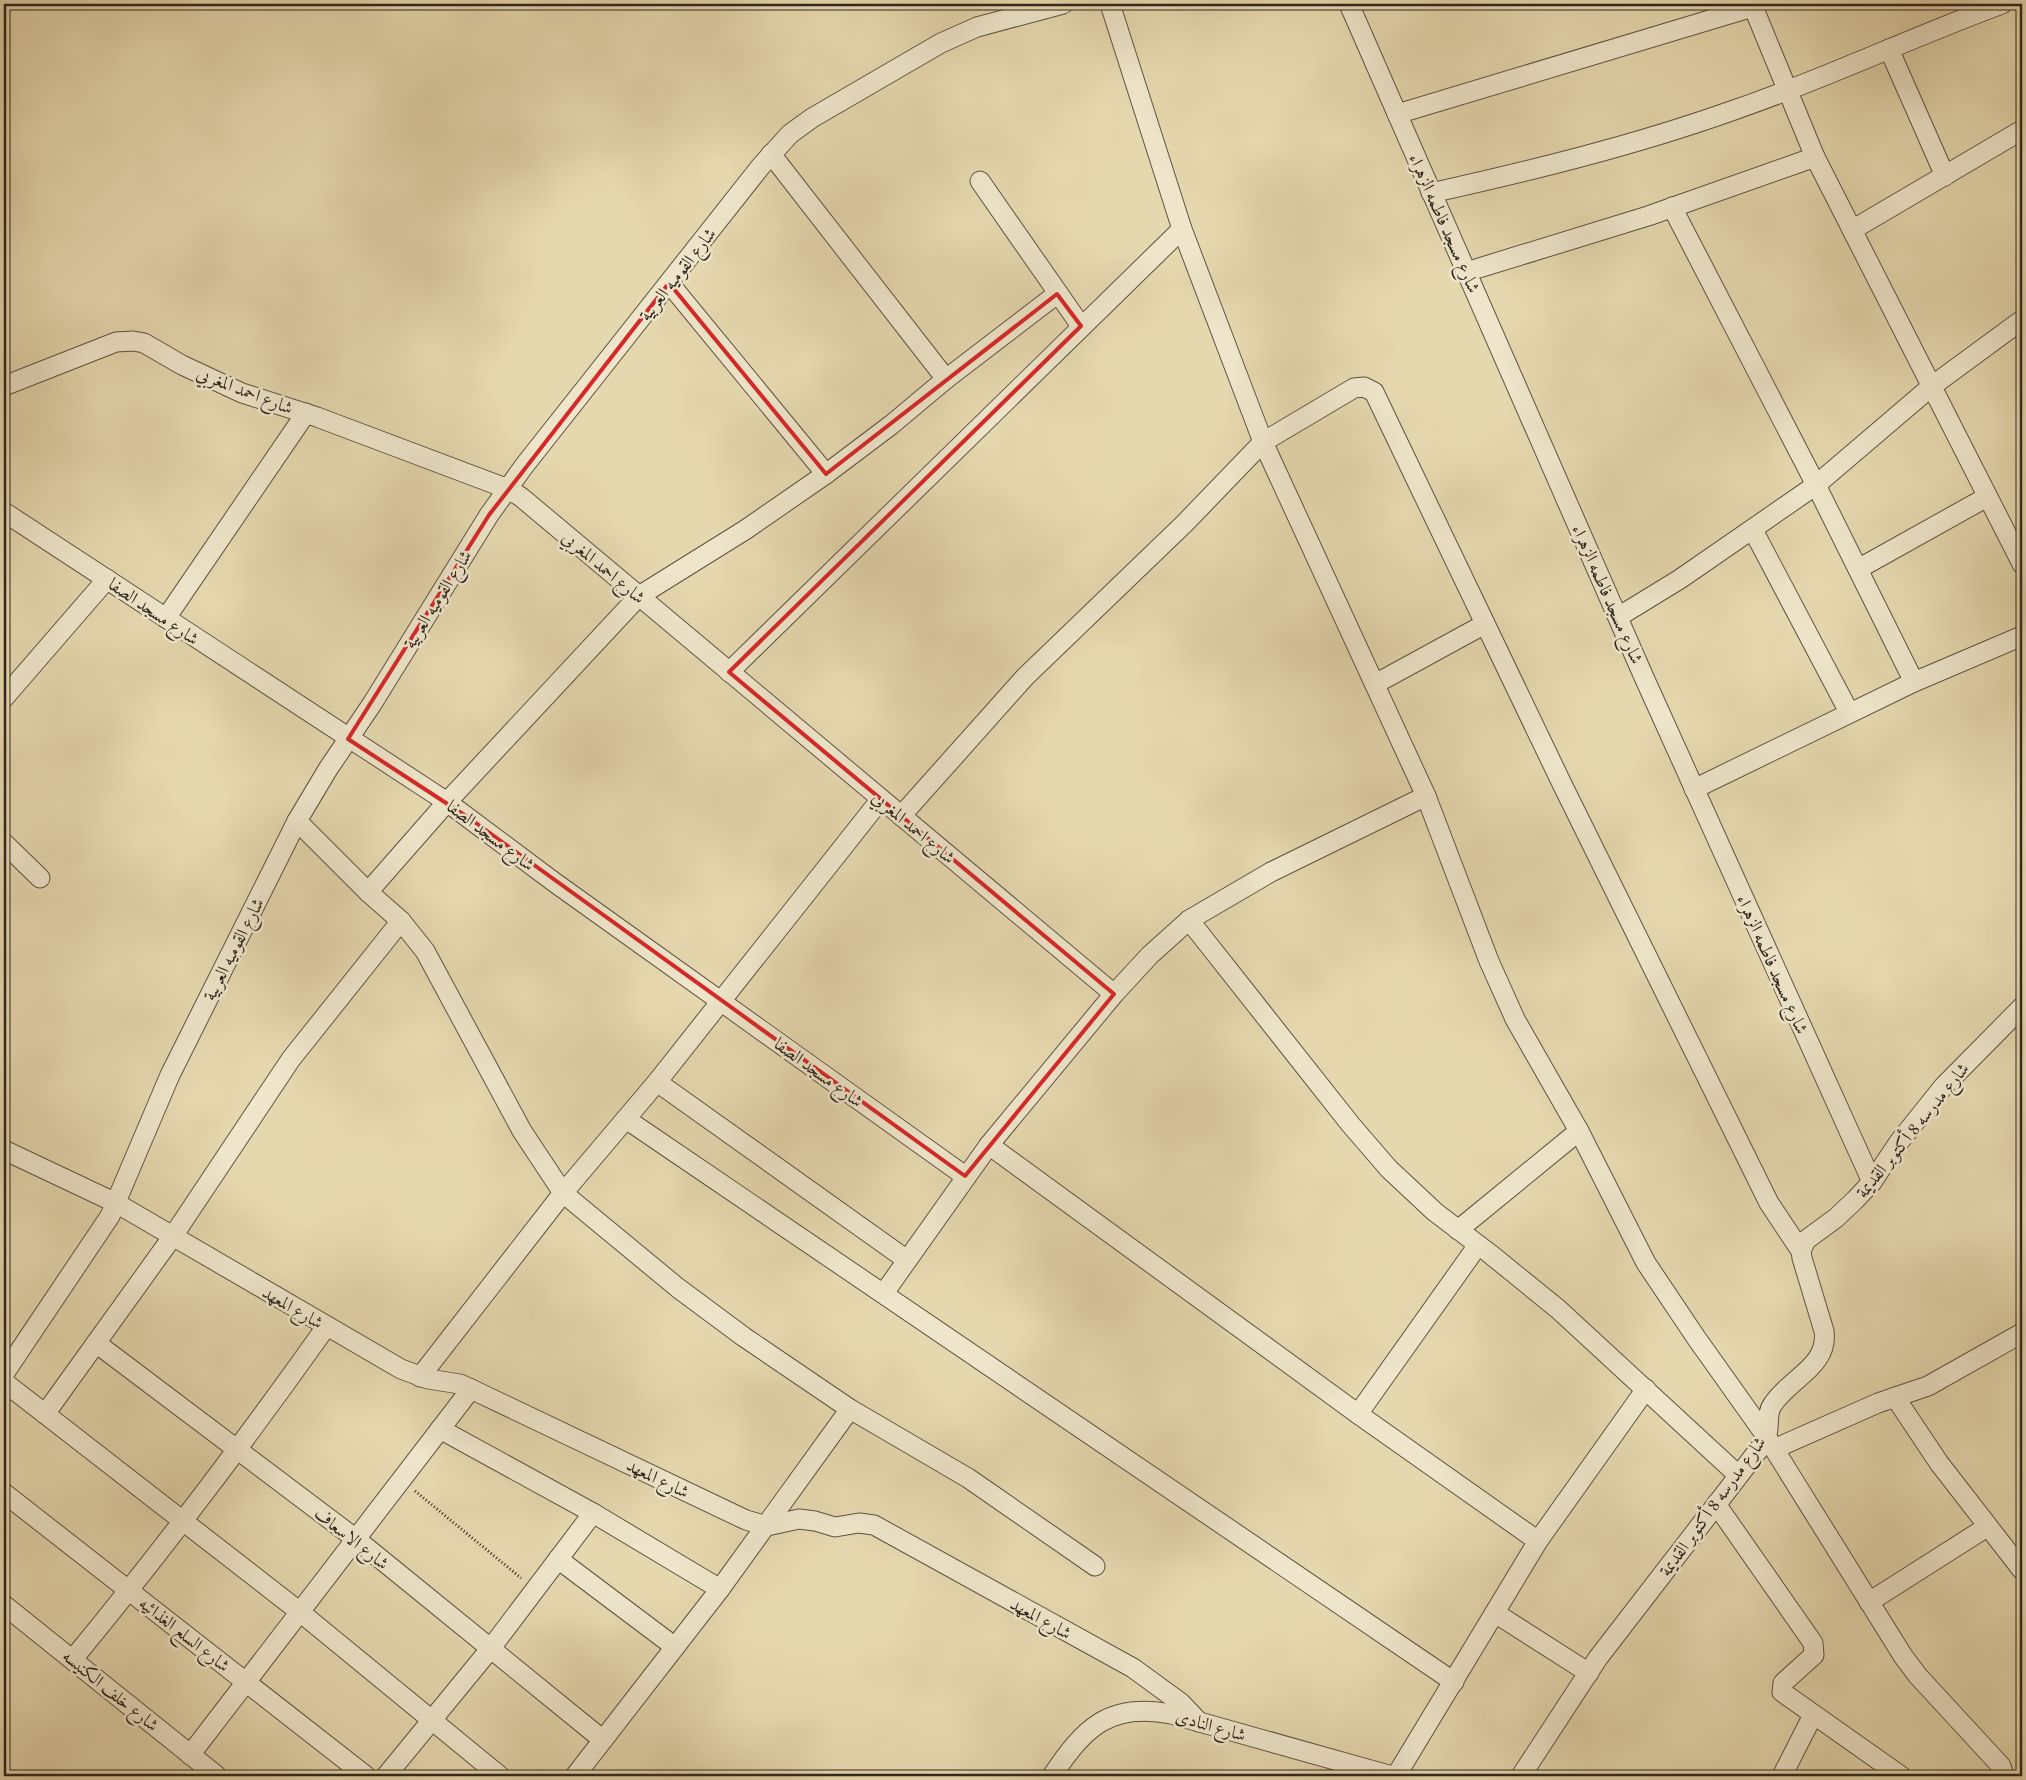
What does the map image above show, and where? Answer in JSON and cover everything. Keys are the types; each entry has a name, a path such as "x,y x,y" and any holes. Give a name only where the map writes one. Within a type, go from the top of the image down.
{"street":[{"name":"شارع القوميه العربية","path":"4,1374 101,1231 116,1203 170,1075 297,821 489,515 508,489 771,154 790,134 812,118 941,43 992,22 1063,4"},
{"path":"1110,4 1182,229 1263,442 1426,796 1489,961 1515,1019 1579,1131 1651,1270 1696,1339 1770,1442 1890,1637 1918,1676 2001,1766 2004,1776"},
{"name":"شارع مسجد فاطمه الزهراء","path":"1349,4 1694,789 1872,1182"},
{"path":"1431,193 1503,177 1604,150 1733,110 1788,91 2002,4"},
{"path":"1397,114 1753,5 1815,157 2022,564"},
{"path":"1889,49 1945,176"},
{"path":"1852,230 2022,130"},
{"path":"771,154 946,379"},
{"path":"1466,272 1672,207 1815,157"},
{"path":"980,181 1081,326"},
{"path":"1672,207 1816,485 1914,682"},
{"path":"729,672 1182,229"},
{"path":"669,283 826,474"},
{"path":"368,892 447,802 640,596 753,524 826,474 1058,294"},
{"path":"1618,616 1680,579 1816,485 1932,386 2022,320"},
{"name":"شارع احمد المغربي","path":"4,386 116,342 133,341 144,343 211,380 242,393 306,413 508,489 521,497 640,596 1114,994"},
{"path":"901,816 1025,677 1185,523 1263,442 1354,388 1364,387 1374,392 1485,624 1765,1196 1781,1224 1801,1251"},
{"path":"166,618 306,413"},
{"path":"1858,569 1987,497"},
{"name":"شارع مسجد الصفا","path":"6,518 107,579 447,802 554,882 965,1176"},
{"path":"1753,530 1849,712"},
{"path":"4,698 107,579"},
{"path":"1375,684 1485,624"},
{"path":"1694,789 1849,712 2022,636"},
{"path":"884,1293 965,1176 989,1145 1114,994 1150,955 1189,920 1271,872 1426,796"},
{"path":"420,1377 563,1193 657,1082 881,799"},
{"path":"297,821 368,892 401,921 425,951 522,1131 563,1193 685,1293 744,1337 850,1409 968,1478 1095,1566"},
{"path":"4,843 40,878"},
{"path":"1189,920 1369,1148 1409,1189 1558,1309 1738,1475"},
{"path":"45,1414 173,1236 291,1059 401,921"},
{"name":"شارع مدرسه 8 أكتوبر القديمة","path":"1521,1776 1589,1673 1738,1475 1760,1448 1770,1442 1769,1414 1773,1402 1817,1361 1824,1347 1824,1331 1802,1258 1801,1251 1806,1240 1836,1218 1872,1182 1899,1142 1943,1087 2022,1007"},
{"path":"657,1082 907,1260"},
{"path":"626,1118 1454,1682"},
{"path":"1458,1230 1579,1131"},
{"path":"989,1145 1358,1414 1538,1541"},
{"name":"شارع المعهد","path":"4,1150 116,1203 401,1369 420,1377 444,1383 460,1384 746,1520 767,1526 799,1519 815,1521 835,1527 859,1523 874,1525 1134,1668 1181,1703 1199,1722"},
{"path":"1358,1414 1478,1245"},
{"path":"73,1659 184,1522 326,1327"},
{"path":"1770,1442 1942,1379 2022,1333"},
{"name":"شارع الاسعاف","path":"96,1343 356,1539 603,1740"},
{"path":"4,1382 300,1612 500,1776"},
{"path":"190,1755 471,1389"},
{"path":"1394,1776 1454,1682 1538,1541 1646,1389"},
{"path":"1896,1397 1938,1463 2022,1570"},
{"path":"575,1776 720,1589 850,1409"},
{"path":"440,1429 593,1513 720,1589"},
{"name":"شارع السلع الغذائيه","path":"4,1493 366,1776"},
{"path":"1716,1504 1813,1643 1814,1655 1783,1683 1781,1688 1784,1695 1901,1776"},
{"path":"386,1776 433,1721 593,1513"},
{"path":"1869,1602 1987,1527"},
{"path":"558,1559 675,1648"},
{"name":"شارع خلف الكنيسه","path":"4,1605 217,1776"},
{"path":"1495,1613 1589,1673"},
{"name":"شارع النادى","path":"1052,1776 1075,1743 1085,1733 1108,1718 1139,1710 1155,1711 1199,1722 1394,1776"},
{"path":"1782,1776 1813,1715"}],"path":[{"path":"401,1480 535,1590"}],"highlighted area":[{"path":"669,283 826,474 1057,294 1081,326 729,672 1114,994 965,1176 469,818 348,739 489,515"}]}
